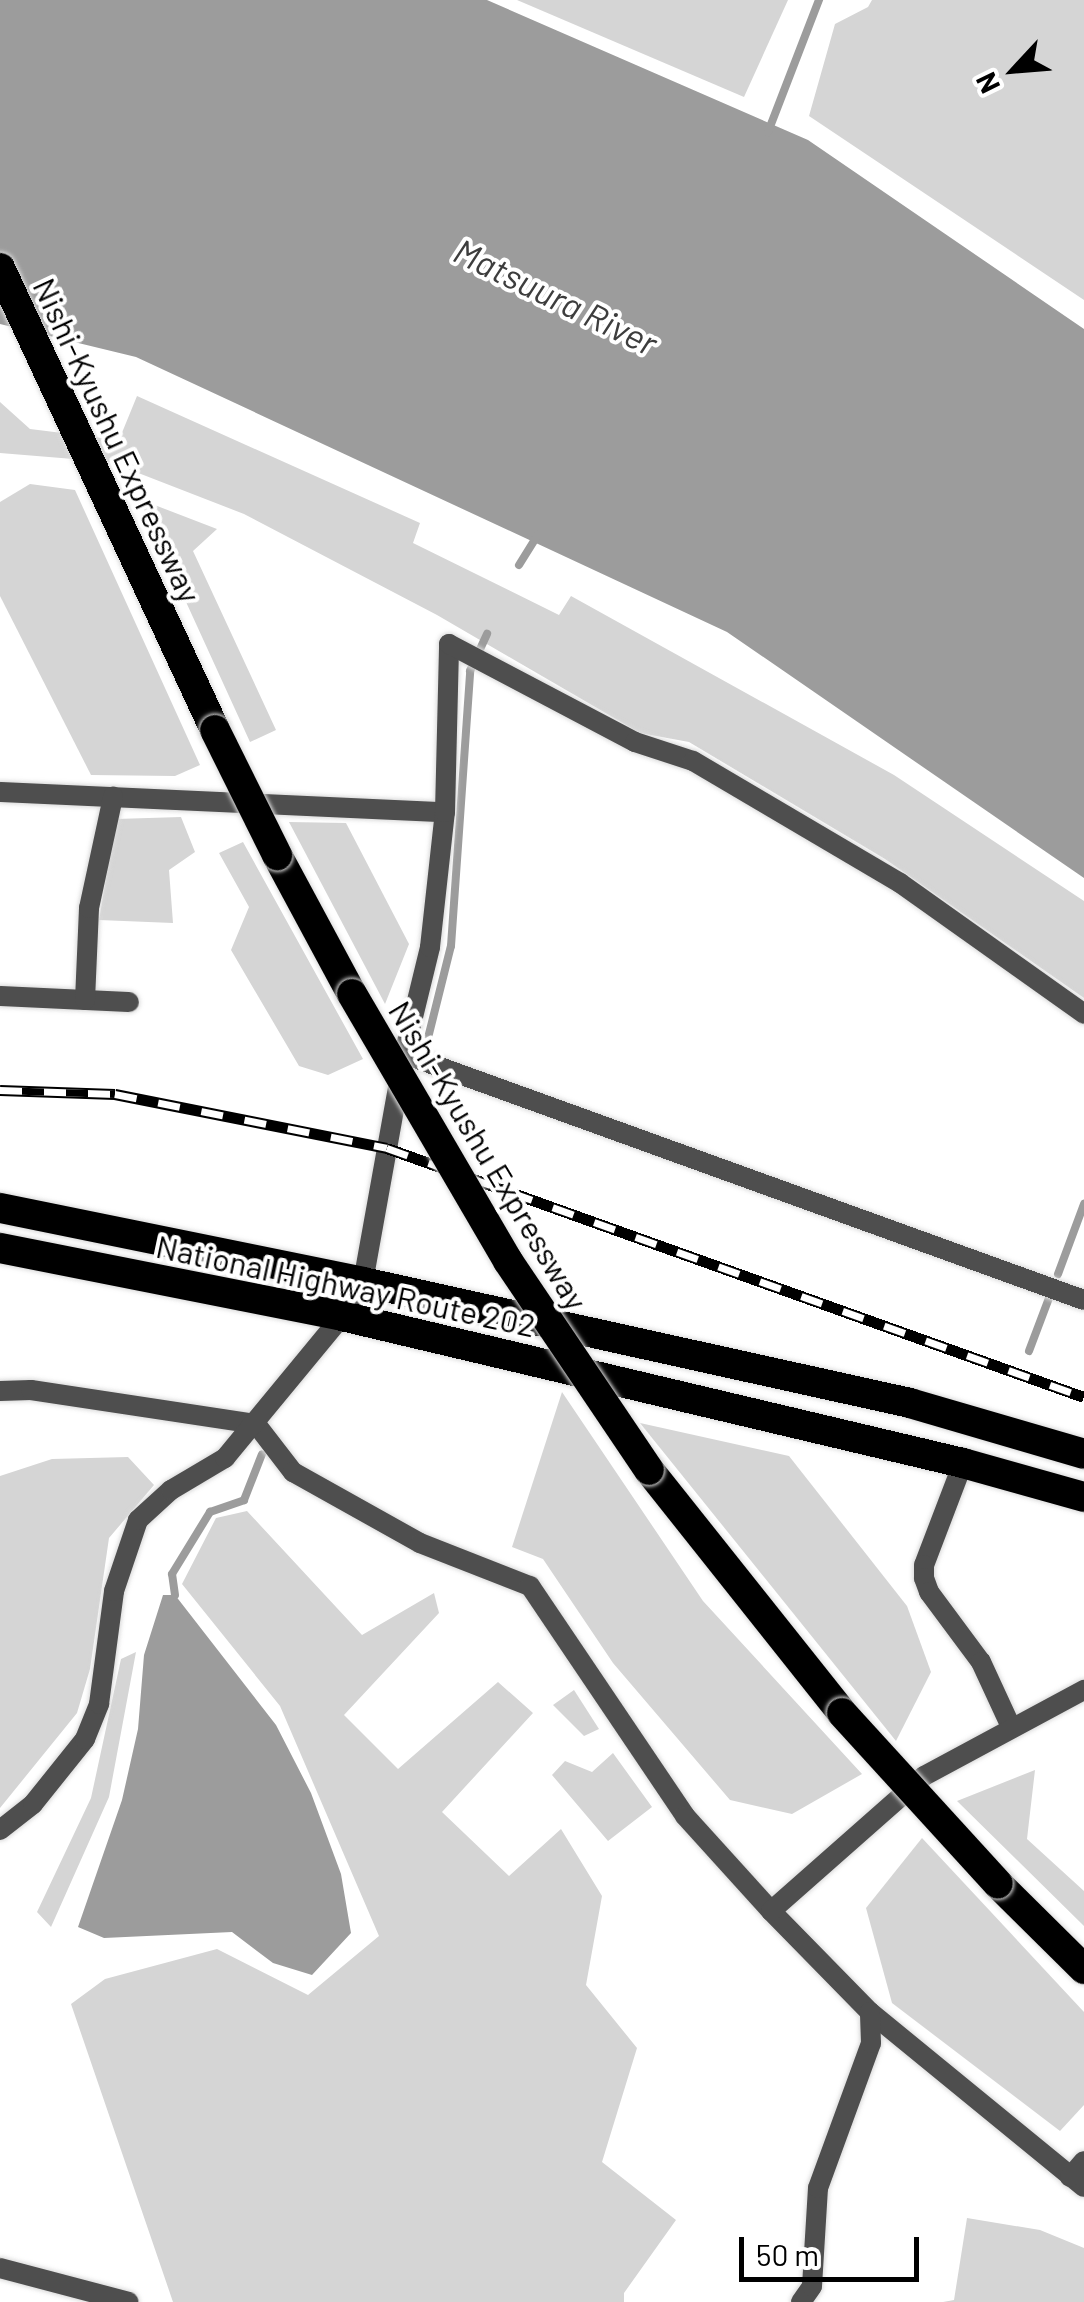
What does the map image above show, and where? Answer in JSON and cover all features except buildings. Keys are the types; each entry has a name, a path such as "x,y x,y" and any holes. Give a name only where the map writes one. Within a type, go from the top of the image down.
{"highway":[{"name":"Nishi-Kyushu Expressway","path":"0,268 215,730 278,855 352,994 508,1261 650,1470 842,1713 998,1884 1084,1969"},
{"name":"National Highway Route 202","path":"0,1208 363,1282 910,1403 1084,1454"},
{"name":"National Highway Route 202","path":"0,1248 342,1316 963,1463 1084,1496"}],"street":[{"path":"0,1830 33,1804 85,1739 99,1704 114,1591 138,1520 171,1490 225,1458 342,1316 363,1282 404,1054 430,947 446,812 450,644 635,742 693,760 900,883 1084,1014"},
{"path":"0,792 446,812"},
{"path":"85,1000 89,908 113,797"},
{"path":"0,996 129,1002"},
{"path":"404,1054 1084,1300"},
{"path":"0,1390 31,1390 256,1424 293,1472 420,1543 530,1586 685,1816 771,1911 870,2012 1079,2175"},
{"path":"963,1463 924,1565 924,1578 929,1592 981,1662 1011,1727"},
{"path":"771,1911 924,1776 1084,1690"},
{"path":"801,2302 812,2286 818,2188 871,2044 870,2012"},
{"path":"0,2268 129,2302"}],"shaded area":[{"path":"517,0 788,0 744,97"},
{"path":"872,0 1084,0 1084,300 809,116 835,24 868,7"},
{"path":"137,396 420,523 413,543 559,615 571,596 894,775 1084,901 1084,998 885,859 689,742 640,733 437,615 244,514 110,462 0,453 0,402 30,429 119,440"},
{"path":"30,484 75,490 200,765 175,776 91,775 0,596 0,502"},
{"path":"139,499 217,529 193,551 276,730 250,742"},
{"path":"181,817 195,852 169,870 173,923 99,920 116,819"},
{"path":"289,822 346,823 409,944 385,1004"},
{"path":"243,842 363,1059 328,1075 299,1066 231,950 249,907 219,853"},
{"path":"562,1392 703,1601 862,1774 792,1814 730,1800 613,1663 543,1559 512,1547"},
{"path":"640,1423 789,1456 907,1606 931,1672 896,1741"},
{"path":"128,1457 154,1485 109,1538 90,1669 77,1713 0,1808 0,1476 52,1459"},
{"path":"247,1511 362,1635 434,1593 439,1613 344,1715 398,1769 498,1682 533,1713 442,1812 509,1876 561,1829 602,1896 586,1985 637,2048 602,2162 676,2220 624,2293 624,2302 173,2302 71,2004 105,1979 217,1949 308,1995 379,1936 280,1706 182,1584 216,1518"},
{"path":"136,1652 109,1797 51,1927 37,1912 91,1798 121,1659"},
{"path":"574,1690 599,1729 584,1736 553,1705"},
{"path":"613,1753 652,1807 608,1841 552,1775 565,1761 592,1772"},
{"path":"1035,1770 1027,1839 1084,1891 1084,1926 957,1801"},
{"path":"922,1838 1084,2012 1084,2105 1060,2131 892,2003 866,1908"},
{"path":"967,2218 1040,2230 1084,2248 1084,2302 943,2302 954,2300"}],"water":[{"name":"Matsuura River","path":"0,0 487,0 808,140 1084,329 1084,878 727,632 136,357 0,324"},
{"path":"163,1595 175,1595 276,1725 311,1793 341,1874 351,1933 312,1975 273,1963 232,1932 104,1938 78,1927 122,1800 138,1729 144,1655"}],"waterway":[{"path":"768,132 819,0"},
{"path":"519,565 538,534"},
{"path":"426,1046 451,946 470,671 487,634"},
{"path":"1058,1274 1084,1204"},
{"path":"1029,1351 1049,1298"},
{"path":"175,1595 172,1574 210,1512 244,1500 262,1454"}],"railway":[{"path":"0,1090 115,1094 387,1148 1084,1397"}]}
